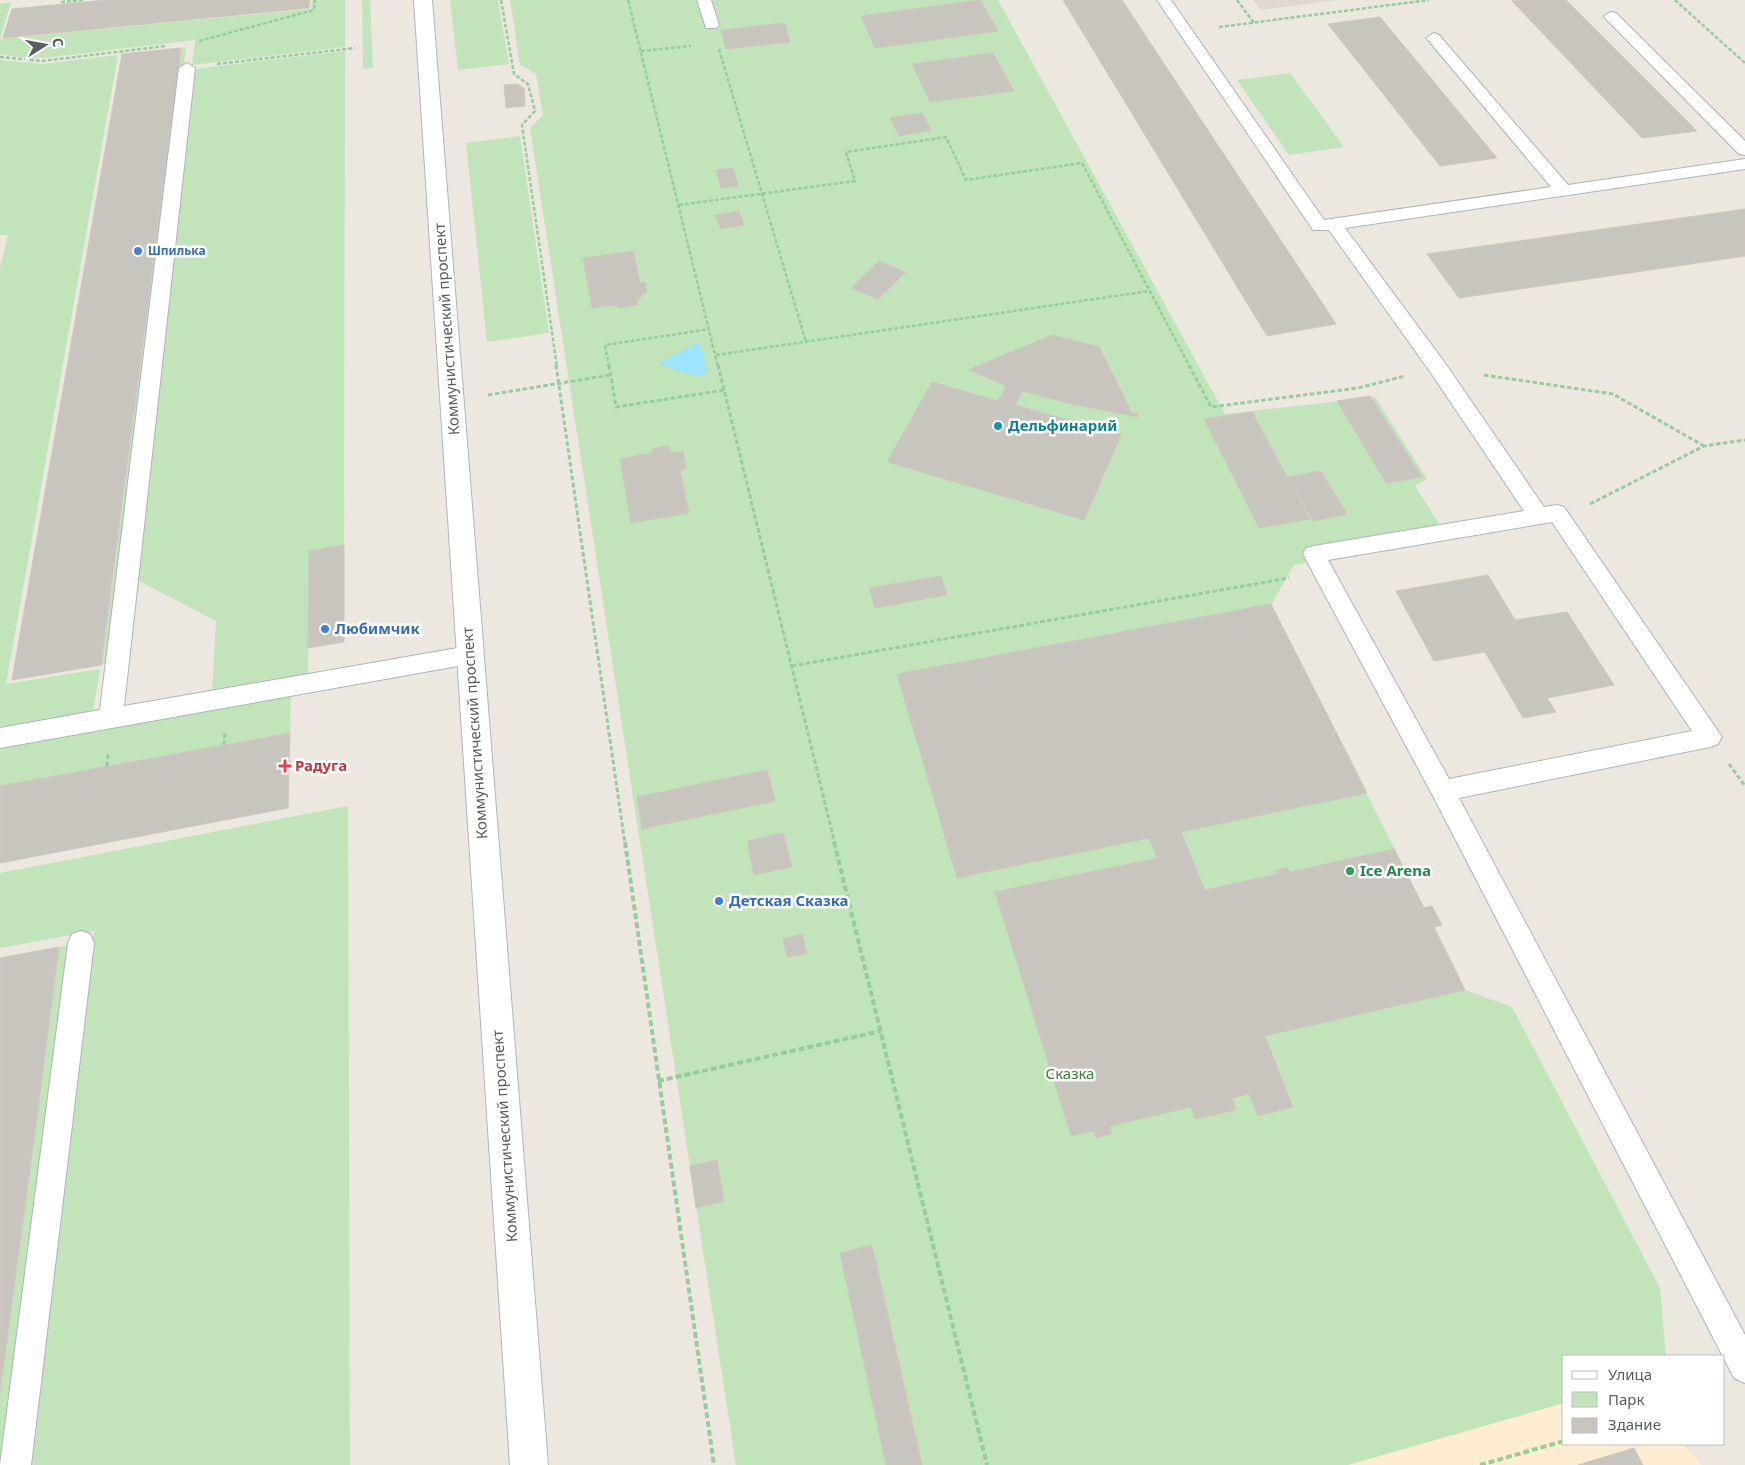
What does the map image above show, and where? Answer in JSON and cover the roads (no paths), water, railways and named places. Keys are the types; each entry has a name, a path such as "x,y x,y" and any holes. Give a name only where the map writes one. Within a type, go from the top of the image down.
{"main road":[{"name":"Коммунистический проспект","path":"423,0 529,1465"}],"lane":[{"path":"704,0 711,25"},
{"path":"1164,0 1319,226 1745,164"},
{"path":"1611,16 1745,150"},
{"path":"1434,38 1563,190"},
{"path":"111,718 187,68"},
{"path":"1332,223 1710,736 1443,791"},
{"path":"1548,514 1314,554 1443,791 1745,1367"},
{"path":"0,738 469,655"},
{"path":"15,1465 81,943"}],"water":[{"path":"696,343 701,346 707,371 704,375 696,376 660,365 663,361"}],"place":[{"name":"Шпилька","path":"138,251"},
{"name":"Дельфинарий","path":"998,426"},
{"name":"Любимчик","path":"325,629"},
{"name":"Радуга","path":"285,766"},
{"name":"Ice Arena","path":"1350,871"},
{"name":"Детская Сказка","path":"719,901"}],"park label":[{"name":"Сказка","path":"1070,1074"}]}
